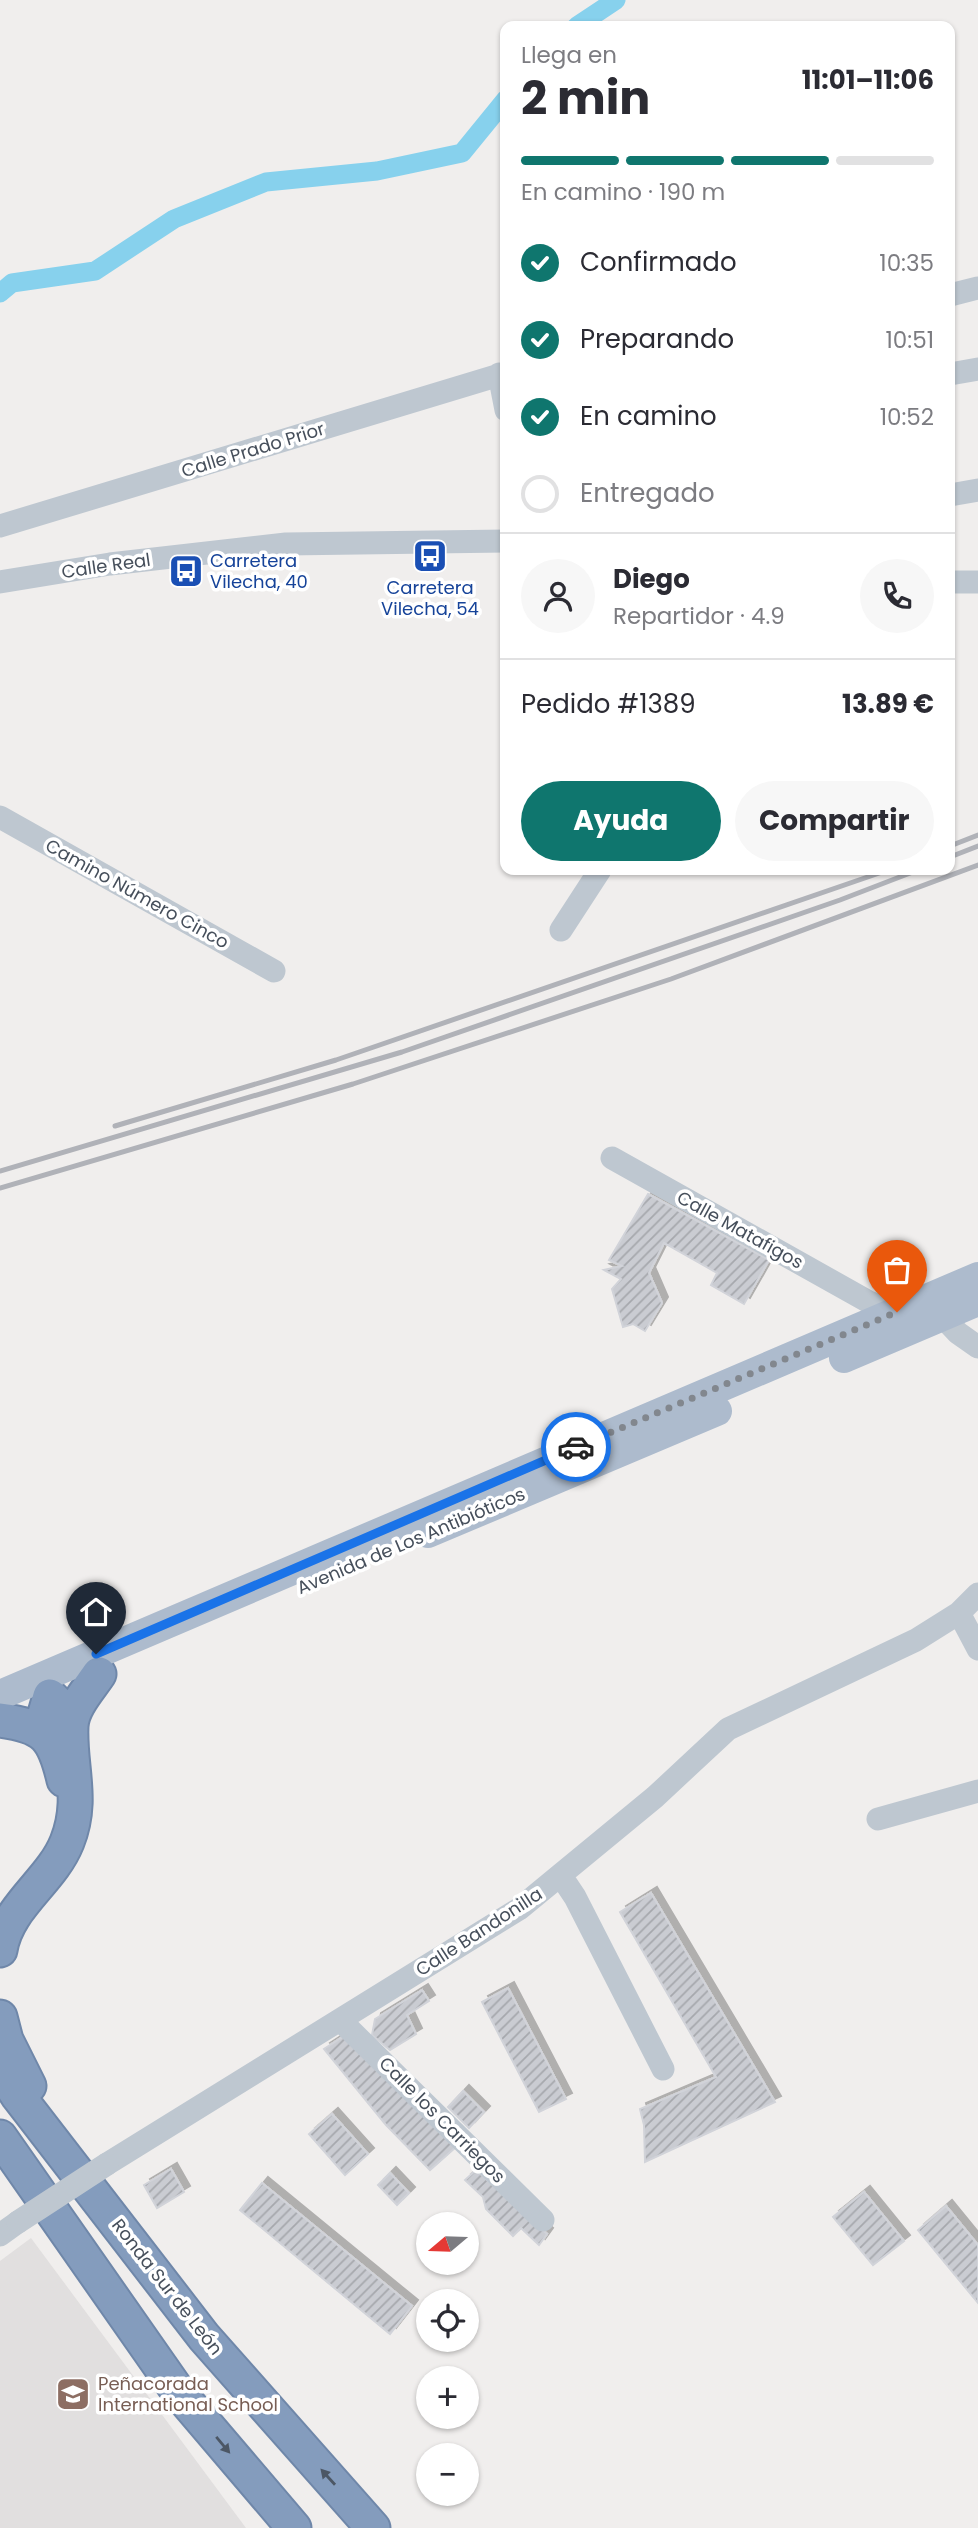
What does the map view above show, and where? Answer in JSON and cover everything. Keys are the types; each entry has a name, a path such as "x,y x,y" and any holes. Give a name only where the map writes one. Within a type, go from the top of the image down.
{"highway":[{"path":"0,1890 13,1885 40,1864 61,1826 64,1780 57,1752 59,1729 99,1674"},
{"path":"0,1950 2,1940 18,1909 66,1844 76,1809 59,1729 44,1717 50,1696"},
{"path":"0,1718 59,1729"},
{"path":"0,2017 6,2040 63,2154"},
{"name":"Ronda Sur de León","path":"0,2068 204,2337 373,2528"},
{"path":"0,2137 179,2393"},
{"path":"0,2155 179,2393 294,2528"}],"main road":[{"name":"Avenida de Los Antibióticos","path":"0,1695 621,1428 865,1315 897,1312 978,1277"},
{"path":"897,1312 914,1317 942,1316 948,1301 978,1288"},
{"name":"Avenida de Los Antibióticos","path":"0,1718 451,1523 978,1301"},
{"path":"451,1523 488,1497 610,1445 621,1428 642,1433 674,1429"},
{"path":"0,1707 22,1698 50,1696 77,1675 271,1589 311,1561"}],"street":[{"path":"955,294 978,288"},
{"path":"955,372 978,369"},
{"name":"Calle Prado Prior","path":"0,526 500,374"},
{"path":"955,494 978,490"},
{"name":"Calle Real","path":"0,582 110,564 286,544 500,541"},
{"path":"955,582 978,582"},
{"name":"Camino Número Cinco","path":"0,817 274,971"},
{"path":"561,930 597,875"},
{"name":"Calle Matafigos","path":"612,1158 865,1315"},
{"path":"942,1316 958,1333 978,1347"},
{"name":"Calle Bandonilla","path":"9,2229 107,2164 519,1909 655,1797 728,1729 916,1640 959,1614 978,1594"},
{"path":"959,1614 978,1649"},
{"path":"878,1819 978,1791"},
{"path":"561,1876 575,1897 663,2069"},
{"name":"Calle los Carriegos","path":"340,2020 543,2220"}],"shaded area":[{"name":"Peñacorada International School","path":"31,2238 246,2528 0,2528 0,2261"}],"building":[{"path":"648,1194 769,1260 744,1304 711,1285 717,1273 664,1243 649,1273 662,1303 645,1331 633,1324 623,1327 612,1289 621,1279 604,1270 622,1266 609,1260"},
{"path":"651,1893 775,2102 645,2162 644,2125 640,2109 716,2077 620,1912"},
{"path":"508,1988 566,2099 539,2112 482,2002"},
{"path":"422,1990 429,2001 407,2015 416,2034 390,2050 372,2035 375,2019"},
{"path":"344,2036 456,2147 430,2170 386,2125 324,2049"},
{"path":"463,2091 484,2112 469,2128 448,2107"},
{"path":"332,2114 368,2154 345,2175 309,2134"},
{"path":"171,2169 184,2192 157,2208 144,2185"},
{"path":"476,2170 547,2234 539,2245 521,2228 513,2236 486,2209 483,2197 465,2180"},
{"path":"390,2173 409,2193 397,2205 378,2185"},
{"path":"262,2183 412,2306 390,2334 240,2210"},
{"path":"864,2192 904,2241 873,2265 833,2217"},
{"path":"946,2206 978,2245 978,2303 918,2230"}],"waterway":[{"path":"584,21 616,0"},
{"path":"0,293 12,283 95,271 174,219 266,182 377,171 462,153 500,106"}],"railway":[{"path":"955,844 978,835"},
{"path":"955,855 978,846"},
{"path":"955,874 978,865"},
{"path":"115,1126 336,1060 873,875"},
{"path":"0,1171 402,1052 905,875"},
{"path":"0,1188 353,1084 671,979 951,875"}],"way so far":[{"path":"576,1447 718,1390 897,1312"}],"place":[{"name":"Carretera Vilecha, 54","path":"430,556"},
{"name":"Carretera Vilecha, 40","path":"186,571"},
{"name":"Peñacorada International School","path":"73,2394"}],"route":[{"path":"96,1654 576,1447"}]}
